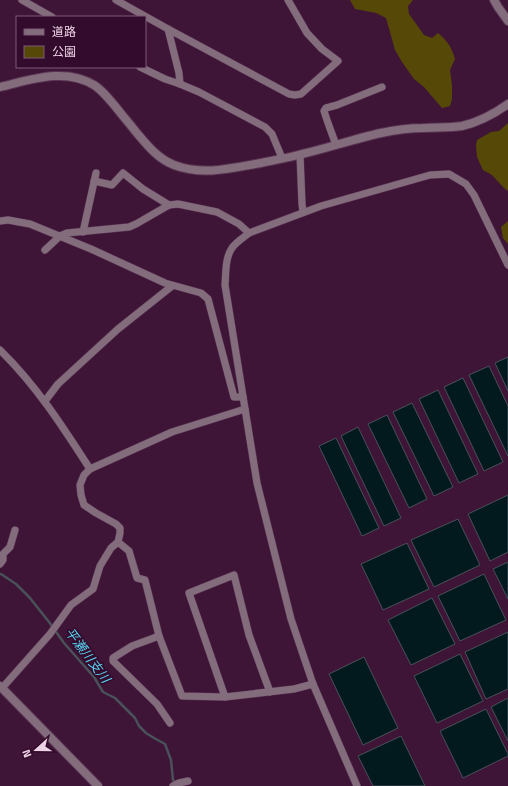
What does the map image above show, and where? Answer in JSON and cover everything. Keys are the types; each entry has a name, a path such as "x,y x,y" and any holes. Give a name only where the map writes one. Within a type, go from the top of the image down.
{"street":[{"path":"22,0 50,16"},
{"path":"116,0 145,16"},
{"path":"146,17 295,96 302,94 338,61 322,50 307,33 288,0"},
{"path":"494,0 508,21"},
{"path":"168,29 179,73 180,84"},
{"path":"142,68 165,79 199,92 264,127 272,134 282,158"},
{"path":"0,87 52,76 70,76 86,81 94,85 105,95 147,146 161,158 173,165 202,170 231,169 300,155 400,129 453,127 463,125 494,114 508,104"},
{"path":"336,145 324,111 326,108 382,87"},
{"path":"300,155 304,212"},
{"path":"83,232 96,173"},
{"path":"94,181 112,185 123,173 143,189 169,205"},
{"path":"357,786 313,684 291,618 258,483 225,285 226,262 232,248 239,240 249,233 321,206 430,176 449,174 466,184 474,195 508,265"},
{"path":"45,250 60,236 67,233 129,227 169,205 178,204 217,212 239,224 249,233"},
{"path":"0,220 30,224 91,249 172,286 201,293 208,299 234,398 243,397"},
{"path":"45,401 58,384 118,328 172,286"},
{"path":"0,350 45,401 90,469"},
{"path":"98,786 2,687 54,629 70,605 93,589 100,566 111,548 118,542 120,528 116,524 84,505 80,485 84,475 90,469 172,432 245,410"},
{"path":"0,564 3,560 3,554 10,547 15,530"},
{"path":"118,542 129,551 137,578 145,580 159,636 182,696 225,697 294,689 313,684"},
{"path":"225,697 189,593 234,575 249,635 270,692"},
{"path":"159,636 132,646 113,658 113,661 157,704 170,723"},
{"path":"175,785 188,781"}],"green space":[{"path":"350,0 413,0 408,6 409,14 424,35 432,38 438,33 447,41 454,55 455,59 450,70 452,99 450,106 442,108 424,87 414,79 395,50 386,18 376,13 355,9"},
{"path":"508,123 508,191 492,175 483,170 477,157 476,146 477,140 491,132 499,131"},
{"path":"508,221 508,244 503,238 501,227"}],"shaded area":[{"path":"508,357 508,391 495,363"},
{"path":"489,366 508,406 508,456 469,375"},
{"path":"463,378 503,462 484,471 444,387"},
{"path":"438,390 478,474 459,483 419,399"},
{"path":"412,403 453,487 434,496 393,412"},
{"path":"387,415 427,499 409,508 368,424"},
{"path":"358,427 401,518 384,526 341,436"},
{"path":"336,438 379,528 362,536 319,446"},
{"path":"508,495 508,552 490,561 468,514"},
{"path":"458,519 480,565 434,587 411,540"},
{"path":"407,543 429,589 383,610 361,564"},
{"path":"508,562 508,599 493,569"},
{"path":"484,574 506,620 460,641 438,596"},
{"path":"432,598 455,644 411,665 388,620"},
{"path":"508,632 508,689 486,699 465,652"},
{"path":"460,654 483,701 437,723 414,676"},
{"path":"364,657 398,728 363,745 329,674"},
{"path":"508,698 508,741 491,707"},
{"path":"486,709 508,756 463,778 440,731"},
{"path":"401,736 425,786 373,786 358,756"}],"waterway":[{"name":"平瀬川支川","path":"1,574 16,584 30,598 64,643 94,677 103,692 115,698 135,718 139,726 146,733 165,744 171,760 173,780 176,784"}]}
